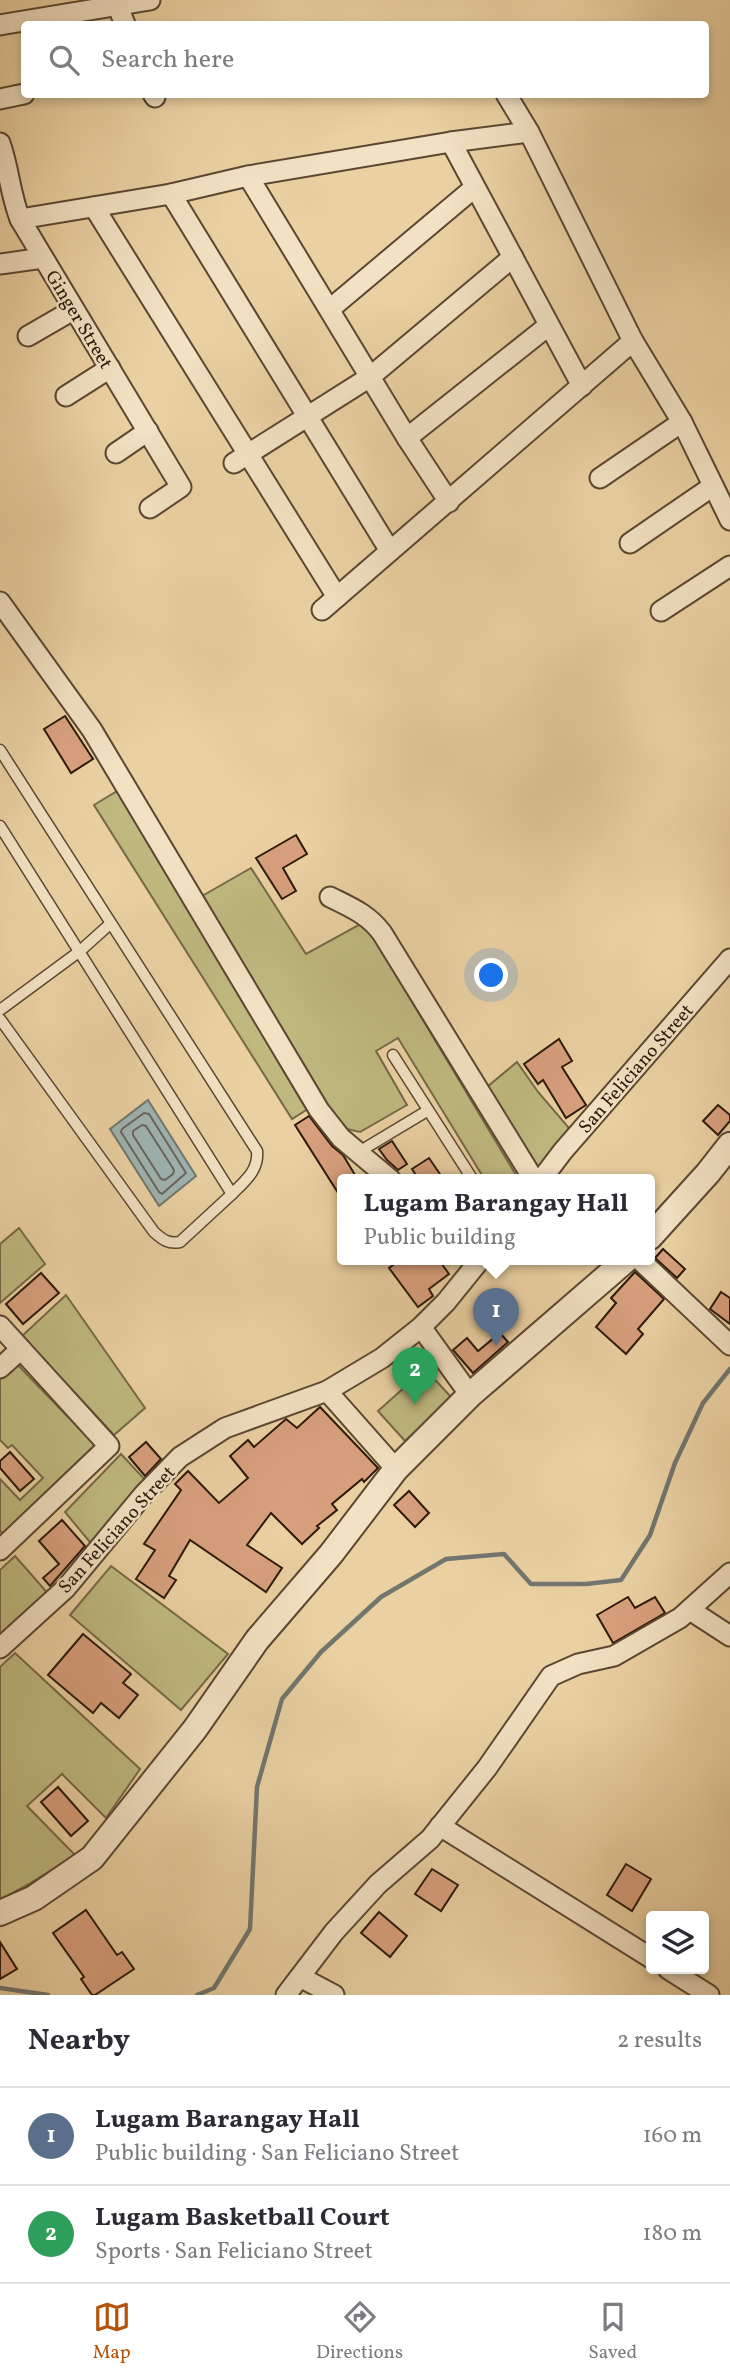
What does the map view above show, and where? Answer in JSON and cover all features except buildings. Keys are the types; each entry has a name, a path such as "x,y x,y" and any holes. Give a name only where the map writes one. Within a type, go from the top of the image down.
{"street":[{"path":"25,21 116,3 150,0"},
{"path":"116,3 124,21"},
{"path":"0,26 21,22"},
{"path":"0,99 21,95"},
{"path":"508,98 529,132 633,341 682,422 730,520"},
{"path":"20,219 171,194 248,176 529,132"},
{"path":"452,142 474,188 582,386"},
{"name":"Ginger Street","path":"0,143 6,160 11,197 20,219 181,487 150,508"},
{"path":"248,176 407,438 449,502"},
{"path":"330,309 474,188"},
{"path":"171,194 390,551"},
{"path":"94,207 242,459 337,597"},
{"path":"242,459 370,377 513,257"},
{"path":"0,264 43,258"},
{"path":"28,336 73,310"},
{"path":"407,438 548,326"},
{"path":"321,610 633,341"},
{"path":"66,396 110,368"},
{"path":"600,478 682,422"},
{"path":"116,453 148,431"},
{"path":"630,543 713,486"},
{"path":"661,611 730,566"},
{"path":"0,601 92,730 319,1111 341,1138 383,1174"},
{"path":"330,898 373,921 530,1174"},
{"name":"San Feliciano Street","path":"546,1174 730,959"},
{"path":"655,1232 709,1174 730,1146"},
{"name":"San Feliciano Street","path":"0,1648 66,1588 144,1494 180,1457 225,1428 327,1391 382,1358 421,1327 471,1265"},
{"path":"0,1913 34,1898 92,1858 195,1729 257,1640 331,1554 396,1469 470,1395 620,1265"},
{"path":"645,1265 730,1345"},
{"path":"0,1326 109,1446 0,1550"},
{"path":"421,1327 470,1395"},
{"path":"0,1368 21,1349"},
{"path":"327,1391 396,1469"},
{"path":"286,1995 334,1932 378,1884 430,1839 487,1769 551,1676 578,1664 614,1656 680,1618 730,1573"},
{"path":"690,1609 730,1636"},
{"path":"440,1826 646,1955"},
{"path":"676,1974 709,1995"},
{"path":"300,1977 334,1995"}],"lane":[{"path":"0,750 257,1151 258,1160 251,1175 180,1242 163,1240 154,1232 0,1019"},
{"path":"0,826 232,1194"},
{"path":"0,1010 79,951 110,924"},
{"path":"393,1055 468,1174"},
{"path":"357,1153 427,1111"}],"shaded area":[{"path":"117,791 311,1107 292,1119 94,805"},
{"path":"251,868 306,954 364,922 515,1174 481,1174 398,1038 376,1051 407,1105 360,1132 347,1129 332,1112 202,896"},
{"path":"517,1062 569,1128 541,1171 487,1087"},
{"path":"19,1228 45,1264 0,1303 0,1244"},
{"path":"66,1295 145,1408 114,1435 22,1336"},
{"path":"16,1363 95,1445 3,1534 0,1531 0,1479 20,1500 43,1478 12,1445 8,1448 0,1440 0,1379"},
{"path":"425,1369 452,1398 405,1441 378,1411"},
{"path":"121,1454 148,1483 94,1547 65,1512"},
{"path":"15,1556 51,1597 0,1644 0,1570"},
{"path":"111,1566 228,1654 181,1710 70,1615"},
{"path":"15,1653 140,1769 106,1818 62,1774 27,1806 75,1855 0,1900 0,1667"}],"water":[{"path":"148,1100 196,1176 159,1206 110,1129"}],"waterway":[{"path":"197,1995 214,1988 250,1929 257,1787 282,1699 321,1652 381,1597 446,1559 504,1554 531,1584 586,1584 621,1580 650,1535 675,1463 703,1403 730,1369"},
{"path":"0,1988 48,1995"}],"place":[{"name":"Lugam Barangay Hall","path":"496,1346"},
{"name":"Lugam Basketball Court","path":"415,1405"}]}
